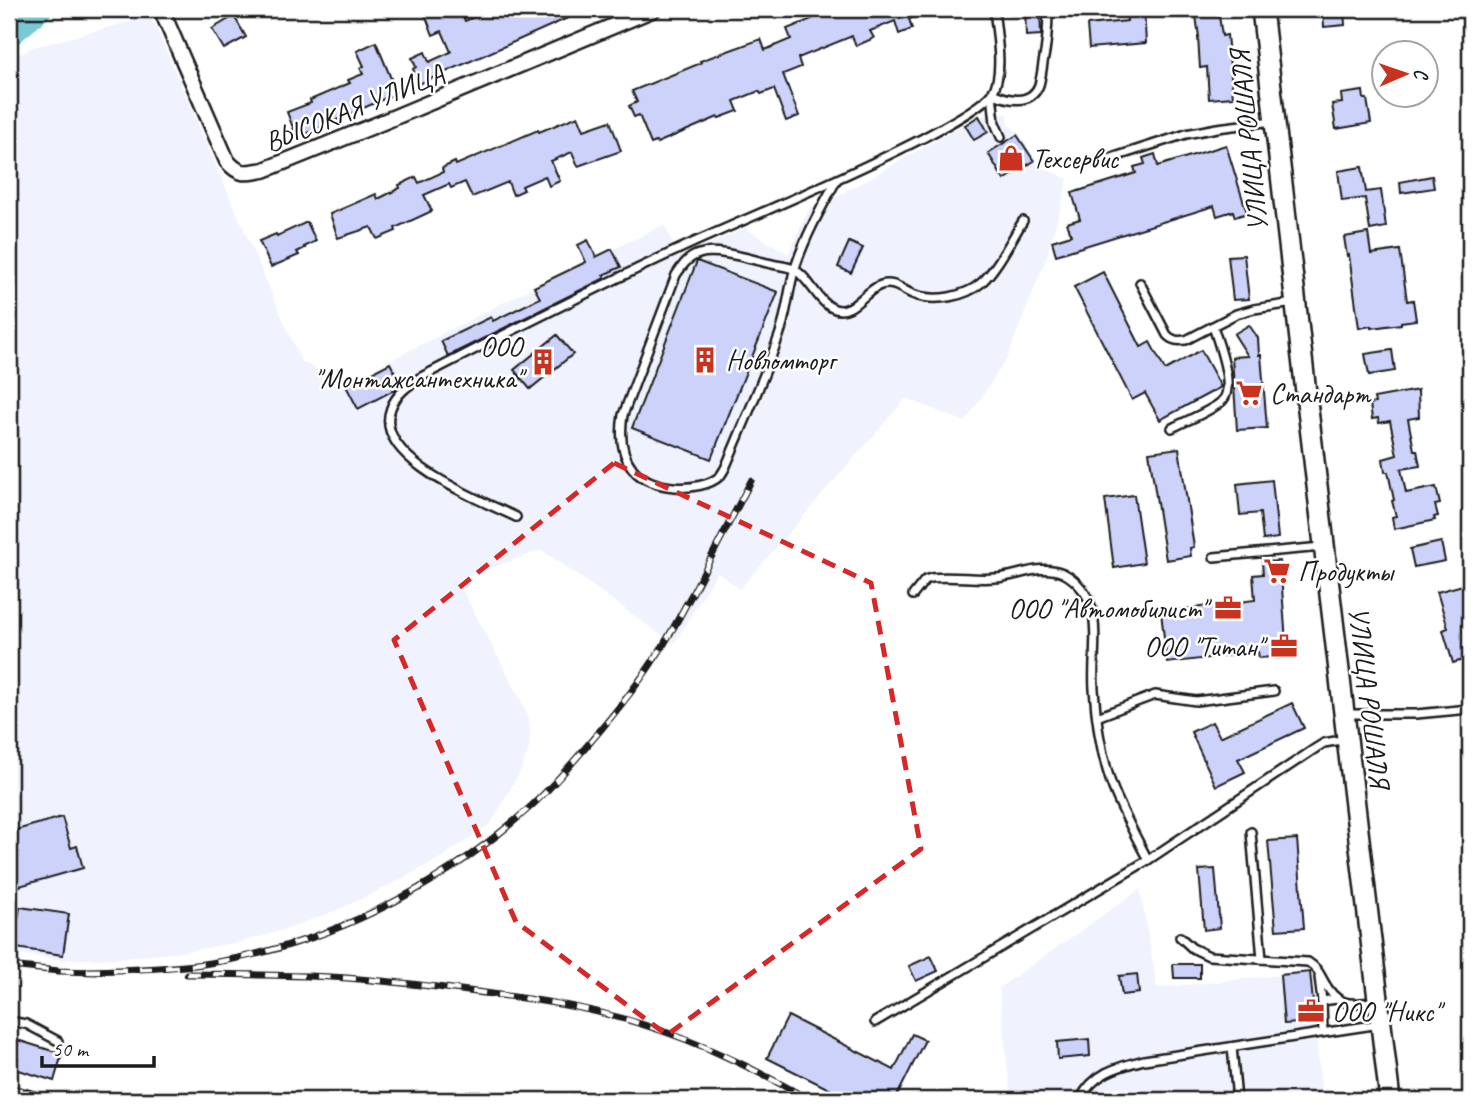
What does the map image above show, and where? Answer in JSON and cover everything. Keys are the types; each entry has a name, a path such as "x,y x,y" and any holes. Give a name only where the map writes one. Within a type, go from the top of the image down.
{"main road":[{"name":"УЛИЦА РОШАЛЯ","path":"1262,9 1323,547 1390,1100"}],"street":[{"name":"ВЫСОКАЯ УЛИЦА","path":"161,9 227,161 234,169 246,173 264,170 654,9"}],"lane":[{"path":"994,9 999,63 992,93 995,123 1001,137"},
{"path":"992,93 1021,100 1035,92 1046,51 1048,9"},
{"path":"516,517 440,480 408,457 394,441 388,417 398,396 421,377 630,272 836,181 940,130 992,93"},
{"path":"1096,163 1186,134 1274,121"},
{"path":"836,181 811,225 795,269 779,336 726,466 720,475 699,485 686,487 665,486 640,477 633,470 625,452 621,436 623,415 676,275 682,266 698,254 712,253 795,269 824,302 835,309 847,308 873,289 890,284 912,295 937,299 979,285 1023,221"},
{"path":"1140,283 1167,335 1180,341 1245,311 1295,303"},
{"path":"1172,428 1218,405 1226,397 1226,373 1213,326"},
{"path":"1214,557 1323,547"},
{"path":"913,595 925,580 937,577 996,578 1042,569 1064,573 1082,588 1094,619 1094,688 1104,755 1111,782 1148,860"},
{"path":"1097,718 1154,695 1209,701 1274,691"},
{"path":"1345,714 1416,714 1470,709"},
{"path":"875,1022 1148,860 1316,748 1334,740 1348,738"},
{"path":"1251,832 1262,959"},
{"path":"1180,937 1192,948 1209,956 1308,962 1318,970 1326,986 1343,1003 1378,1001"},
{"path":"1318,970 1323,1032"},
{"path":"1322,1001 1337,999"},
{"path":"9,1021 26,1024 58,1041"},
{"path":"1080,1100 1091,1083 1102,1074 1144,1060 1381,1024"},
{"path":"1231,1046 1237,1100"}],"highlighted area":[{"path":"614,463 871,583 921,849 667,1035 516,922 394,640"}],"shaded area":[{"path":"151,16 301,361 344,384 534,287 664,225 680,258 745,228 788,254 809,209 823,198 831,200 979,116 1008,114 1008,125 1019,133 1039,166 1068,179 1047,256 1007,358 965,422 906,398 740,589 717,572 674,644 542,550 457,580 528,717 529,748 522,768 491,823 437,860 392,884 344,907 290,928 240,942 181,952 61,960 9,953 9,61 31,48"},
{"path":"1140,889 1157,988 1310,972 1322,1100 1011,1100 999,988"}],"building":[{"path":"423,9 459,9 465,21 493,9 588,9 419,84 412,58 425,52 429,62 451,52 442,31 433,35"},
{"path":"836,9 932,9 932,12 909,19 912,29 899,34 895,21 870,31 874,38 856,46 852,36 798,58 801,67 783,74 799,116 786,121 774,89 761,94 759,91 734,101 738,111 657,143 651,144 639,115 634,117 629,106 637,102 632,91 701,63 700,61 761,39 765,50 791,39 787,29"},
{"path":"1025,9 1040,9 1041,35 1026,36"},
{"path":"1126,9 1144,9 1146,43 1089,48 1087,25 1127,21"},
{"path":"1195,9 1218,9 1222,36 1227,35 1233,97 1209,99 1207,67 1200,68"},
{"path":"1344,9 1345,25 1324,27 1323,10"},
{"path":"234,16 246,37 224,49 212,29"},
{"path":"376,42 397,93 297,138 287,112 311,103 310,100 350,83 348,80 363,74 360,68 364,66 357,51"},
{"path":"1363,91 1371,123 1336,129 1332,104 1342,103 1341,94"},
{"path":"578,116 584,130 610,121 621,151 578,166 572,152 551,161 560,181 549,186 545,176 522,186 524,190 513,195 508,182 472,197 465,182 451,188 449,184 424,195 432,211 395,228 396,231 377,239 371,227 338,238 330,214 376,194 378,199 416,177 419,183 443,172 442,168 455,162 456,165"},
{"path":"979,116 988,132 974,140 965,125"},
{"name":"Техсервис","path":"1017,135 1034,161 1004,180 988,153"},
{"path":"1226,145 1247,213 1235,217 1233,211 1217,216 1214,206 1056,255 1052,241 1071,235 1067,223 1080,219 1072,193 1136,173 1134,167 1145,164 1143,158 1155,154 1158,166"},
{"path":"1362,167 1366,192 1381,190 1386,227 1370,230 1365,198 1342,201 1338,171"},
{"path":"1432,176 1434,188 1401,193 1400,182"},
{"path":"307,222 316,241 297,252 299,255 271,267 259,241"},
{"path":"1368,233 1371,254 1400,250 1407,301 1413,300 1416,320 1359,328 1344,237"},
{"path":"588,240 596,257 612,249 621,267 603,275 605,278 448,356 441,341 491,317 493,321 540,298 534,287 586,262 578,245"},
{"path":"849,242 863,248 851,273 838,267"},
{"path":"1244,255 1249,299 1233,300 1228,256"},
{"name":"Новломторг","path":"697,261 778,292 711,459 632,428"},
{"path":"1103,272 1141,347 1150,342 1165,370 1201,350 1221,387 1160,420 1145,393 1132,400 1074,287"},
{"name":"Стандарт","path":"1249,325 1258,338 1261,355 1267,428 1237,430 1232,357 1248,356 1234,334"},
{"name":"ООО \"Монтажсантехника\"","path":"557,335 573,354 530,389 514,370"},
{"path":"1392,350 1395,371 1369,375 1365,354"},
{"path":"390,363 401,384 358,409 346,386"},
{"path":"1418,390 1419,417 1408,419 1420,466 1401,469 1406,493 1436,487 1440,504 1435,505 1438,516 1434,517 1435,520 1394,529 1394,500 1383,459 1397,455 1390,421 1379,423 1378,418 1372,419 1370,404 1375,403 1374,398"},
{"path":"1179,448 1194,547 1190,548 1191,556 1166,560 1149,452"},
{"path":"1272,480 1278,538 1263,540 1260,513 1240,515 1237,484"},
{"path":"1134,495 1144,563 1114,568 1105,499"},
{"path":"1441,542 1445,561 1414,567 1410,549"},
{"path":"1280,561 1287,656 1259,658 1258,652 1167,663 1161,612 1255,600 1253,575 1263,574 1262,562"},
{"path":"1470,583 1470,658 1453,663 1443,630 1448,628 1437,592"},
{"path":"1292,703 1304,728 1238,759 1245,772 1216,786 1191,732 1212,722 1220,737"},
{"path":"62,817 71,848 77,846 83,868 9,889 9,832"},
{"path":"1297,839 1304,928 1276,930 1268,841"},
{"path":"1215,869 1220,928 1204,930 1199,870"},
{"path":"20,907 69,914 63,955 9,947 9,918 18,919"},
{"path":"931,956 938,971 916,981 909,966"},
{"path":"1173,964 1200,964 1200,978 1174,978"},
{"path":"1310,972 1315,1022 1284,1024 1280,975"},
{"path":"1137,974 1139,993 1122,995 1119,976"},
{"path":"788,1016 894,1070 912,1034 925,1040 895,1100 851,1100 767,1058"},
{"path":"14,1039 62,1054 54,1081 9,1067"},
{"path":"1089,1039 1090,1056 1058,1059 1057,1042"}],"waterway":[{"path":"9,34 39,9"}],"railway":[{"path":"87,971 203,964 292,944 378,910 458,864 495,837 552,786 636,685 670,634 751,481"},
{"path":"9,966 96,972"},
{"path":"187,974 369,980 577,1007 685,1039 810,1100"},
{"path":"9,1087 57,1100"}],"place":[{"name":"Техсервис","path":"1011,158"},
{"name":"Новломторг","path":"705,360"},
{"name":"ООО \"Монтажсантехника\"","path":"543,362"},
{"name":"Стандарт","path":"1249,393"},
{"name":"Продукты","path":"1277,571"},
{"name":"ООО \"Автомобилист\"","path":"1228,608"},
{"name":"ООО \"Титан\"","path":"1284,646"},
{"name":"ООО \"Никс\"","path":"1311,1011"}]}
